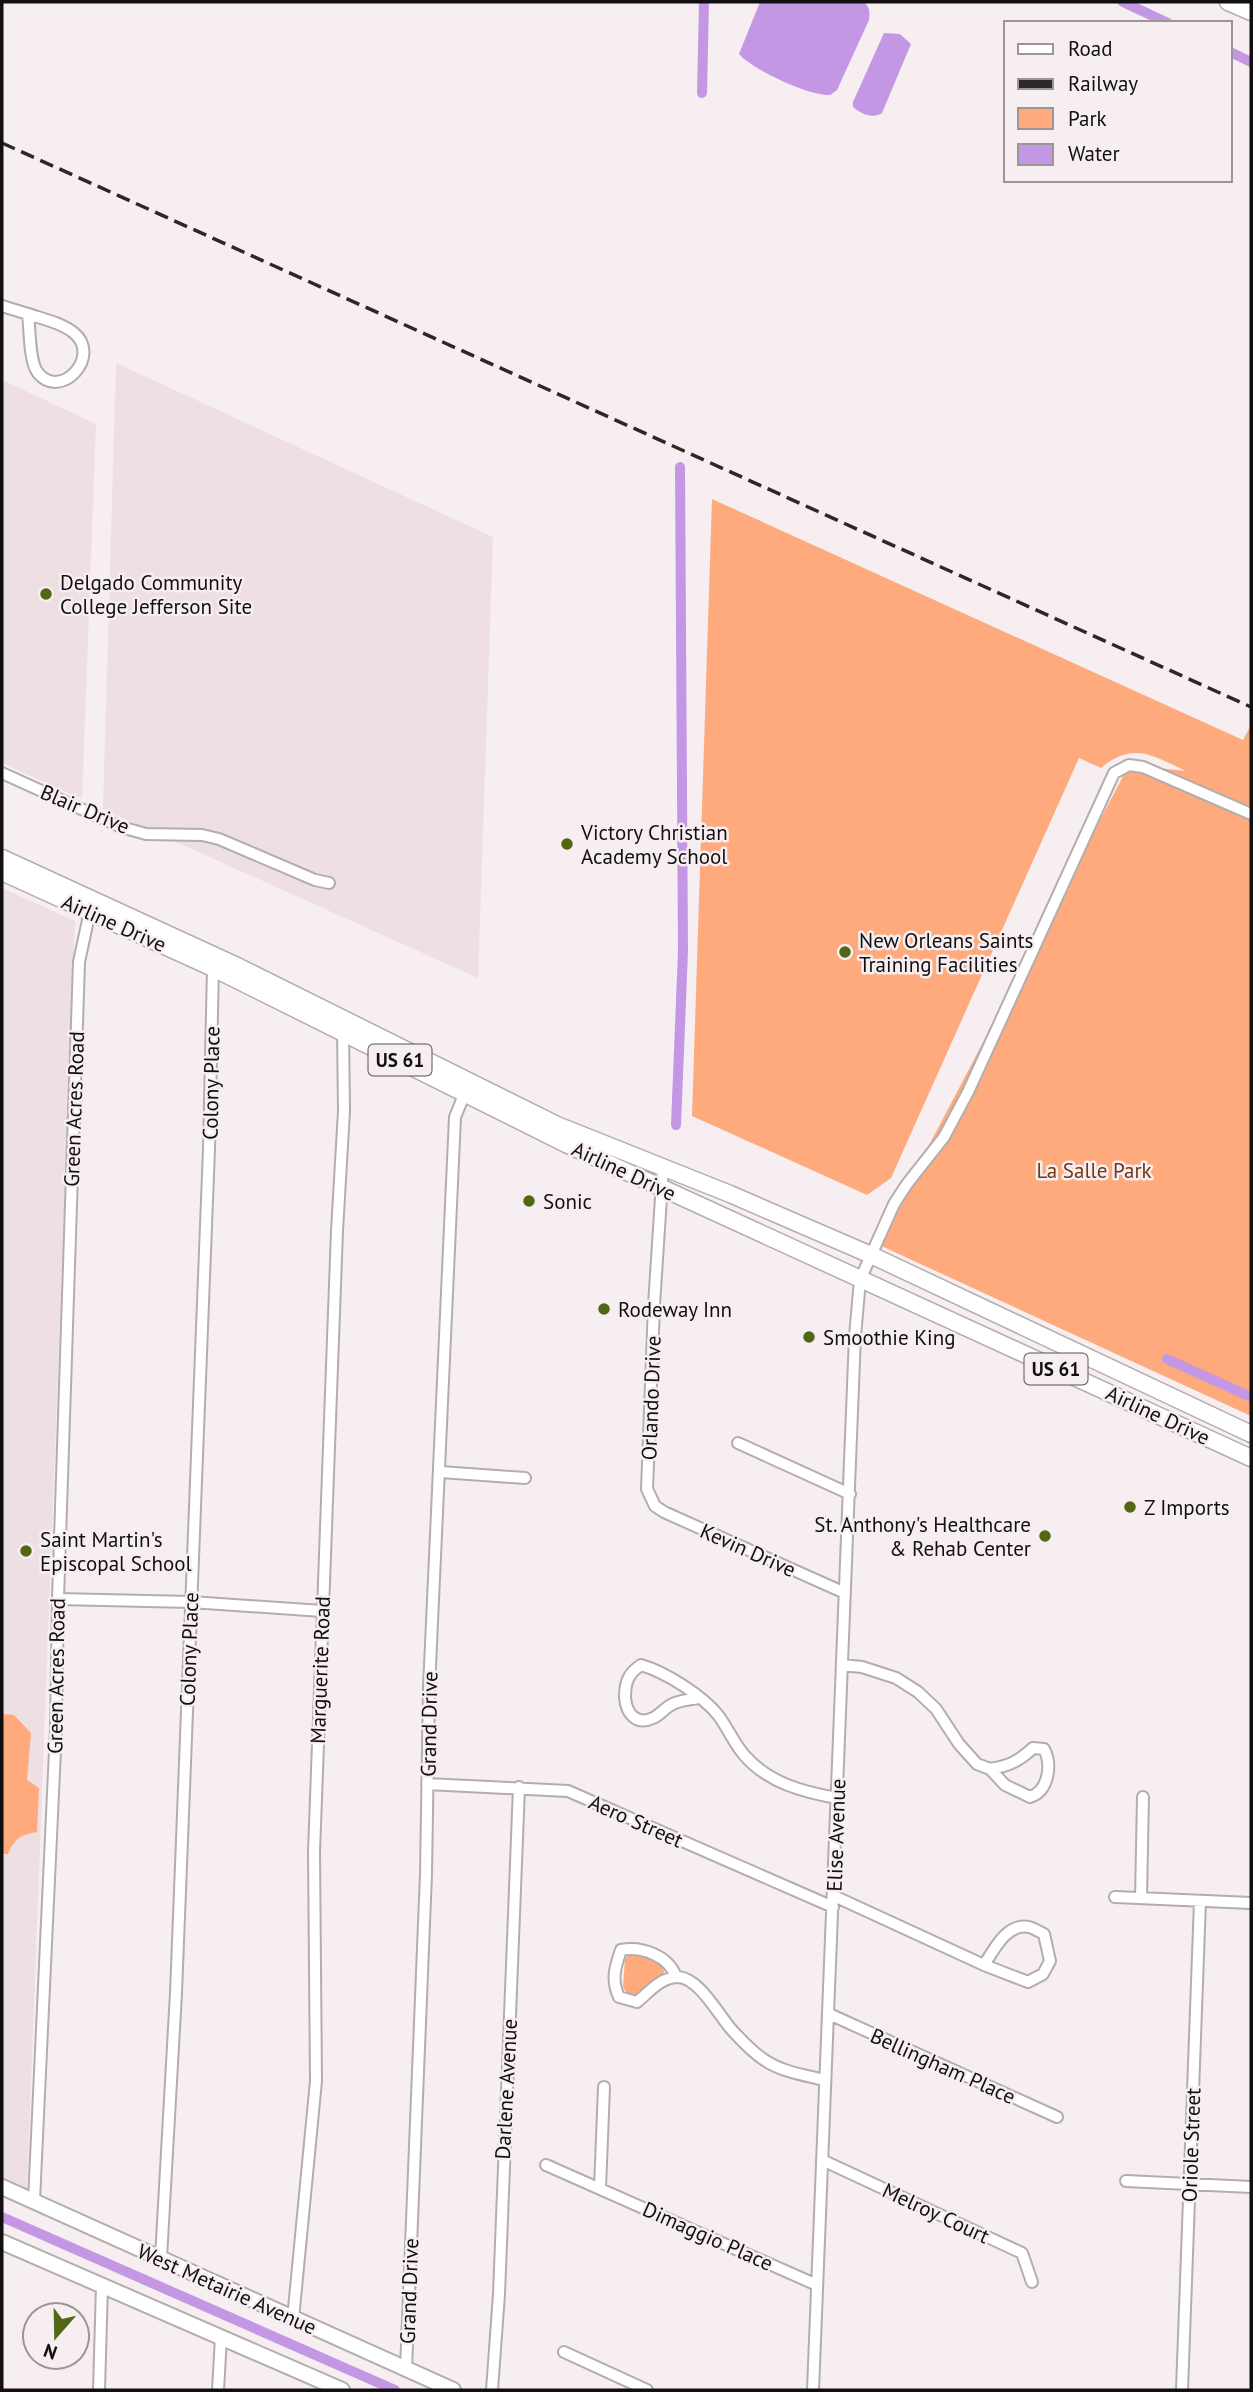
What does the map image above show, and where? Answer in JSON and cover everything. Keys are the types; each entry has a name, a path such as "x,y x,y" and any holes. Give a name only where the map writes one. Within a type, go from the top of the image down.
{"highway":[{"path":"1228,2 1251,12"},
{"name":"Airline Drive","path":"2,858 91,906"},
{"name":"Airline Drive","path":"2,872 91,906 216,962 467,1087 871,1255 1251,1434"},
{"name":"Airline Drive","path":"467,1087 566,1144 1251,1458"},
{"path":"1118,1397 1129,1377"}],"main road":[{"name":"West Metairie Avenue","path":"2,2187 453,2390"},
{"path":"3,2246 102,2285 342,2390"}],"street":[{"path":"2,306 28,314 65,327 76,334 82,343 82,364 74,375 65,381 48,381 37,373 33,363 28,314"},
{"name":"Elise Avenue","path":"813,2390 855,1336 860,1280 894,1204 944,1137 968,1093 1114,773 1129,765 1143,767 1251,814"},
{"name":"Blair Drive","path":"2,773 121,827 146,834 202,835 219,839 315,880 329,883"},
{"name":"Green Acres Road","path":"34,2201 56,1729 79,962 91,906"},
{"name":"Colony Place","path":"160,2258 176,1993 216,962"},
{"name":"Marguerite Road","path":"293,2319 316,2081 314,1852 336,1245 344,1111 344,1026"},
{"name":"Grand Drive","path":"406,2369 426,1874 429,1688 455,1117 467,1087"},
{"name":"Orlando Drive","path":"653,1502 647,1489 663,1167"},
{"path":"738,1443 850,1494"},
{"path":"440,1472 525,1478"},
{"name":"Kevin Drive","path":"653,1502 664,1512 845,1593"},
{"path":"58,1599 191,1602 322,1611"},
{"path":"698,1698 671,1704 652,1719 640,1720 626,1709 626,1681 631,1672 641,1665 659,1670 698,1698 717,1713 745,1756 770,1776 792,1787 837,1798"},
{"path":"842,1665 862,1667 896,1678 918,1692 936,1709 958,1744 977,1763 990,1769 1005,1785 1030,1797 1040,1794 1044,1787 1049,1759 1044,1749 1033,1748 1019,1761 1006,1767 990,1769"},
{"name":"Aero Street","path":"428,1784 568,1791 984,1965"},
{"name":"Darlene Avenue","path":"492,2390 499,2294 519,1787"},
{"path":"1142,1898 1143,1797"},
{"path":"1115,1897 1251,1903"},
{"name":"Oriole Street","path":"1182,2390 1200,1901"},
{"path":"1028,1927 1044,1934 1050,1961 1043,1974 1028,1982 984,1965 1011,1929 1028,1927"},
{"path":"676,1977 673,1967 652,1953 633,1948 621,1950 614,1985 619,1997 637,2002 663,1980 684,1978 700,1989 731,2028 766,2062 825,2080"},
{"name":"Bellingham Place","path":"829,2014 1057,2117"},
{"path":"600,2188 604,2087"},
{"name":"Melroy Court","path":"822,2160 1022,2253 1032,2282"},
{"name":"Dimaggio Place","path":"546,2165 817,2285"},
{"path":"1126,2181 1251,2187"},
{"path":"99,2390 102,2285"},
{"path":"218,2390 221,2337"},
{"path":"564,2352 647,2390"}],"shaded area":[{"path":"116,363 493,537 478,978 103,809"},
{"name":"Delgado Community College Jefferson Site","path":"2,380 96,424 82,799 2,763"},
{"name":"Saint Martin's Episcopal School","path":"2,888 75,921 27,2189 2,2180"}],"green space":[{"name":"La Salle Park","path":"712,499 1243,740 1251,725 1251,1416 877,1244 1129,765 1186,771 1143,754 1123,755 1101,768 1079,758 891,1178 867,1195 692,1116"},
{"path":"2,1714 14,1715 31,1733 27,1780 39,1788 37,1832 19,1838 8,1854 2,1854"},
{"path":"629,1954 640,1954 663,1967 664,1972 635,1996 628,1996 623,1987 625,1959"}],"water":[{"path":"760,2 866,4 869,20 837,90 830,95 796,87 768,74 739,54"},
{"path":"884,33 900,34 911,44 882,113 871,116 856,110 853,102"}],"waterway":[{"path":"702,93 704,2"},
{"path":"1123,2 1164,21"},
{"path":"1232,53 1251,62"},
{"path":"676,1125 683,951 680,467"},
{"path":"1167,1359 1251,1397"},
{"path":"2,2217 395,2390"}],"railway":[{"path":"2,143 1251,707"}],"place":[{"name":"Delgado Community College Jefferson Site","path":"46,594"},
{"name":"Victory Christian Academy School","path":"567,844"},
{"name":"New Orleans Saints Training Facilities","path":"845,952"},
{"name":"Sonic","path":"529,1201"},
{"name":"Rodeway Inn","path":"604,1309"},
{"name":"Smoothie King","path":"809,1337"},
{"name":"Z Imports","path":"1130,1507"},
{"name":"St. Anthony's Healthcare & Rehab Center","path":"1045,1536"},
{"name":"Saint Martin's Episcopal School","path":"26,1551"}]}
